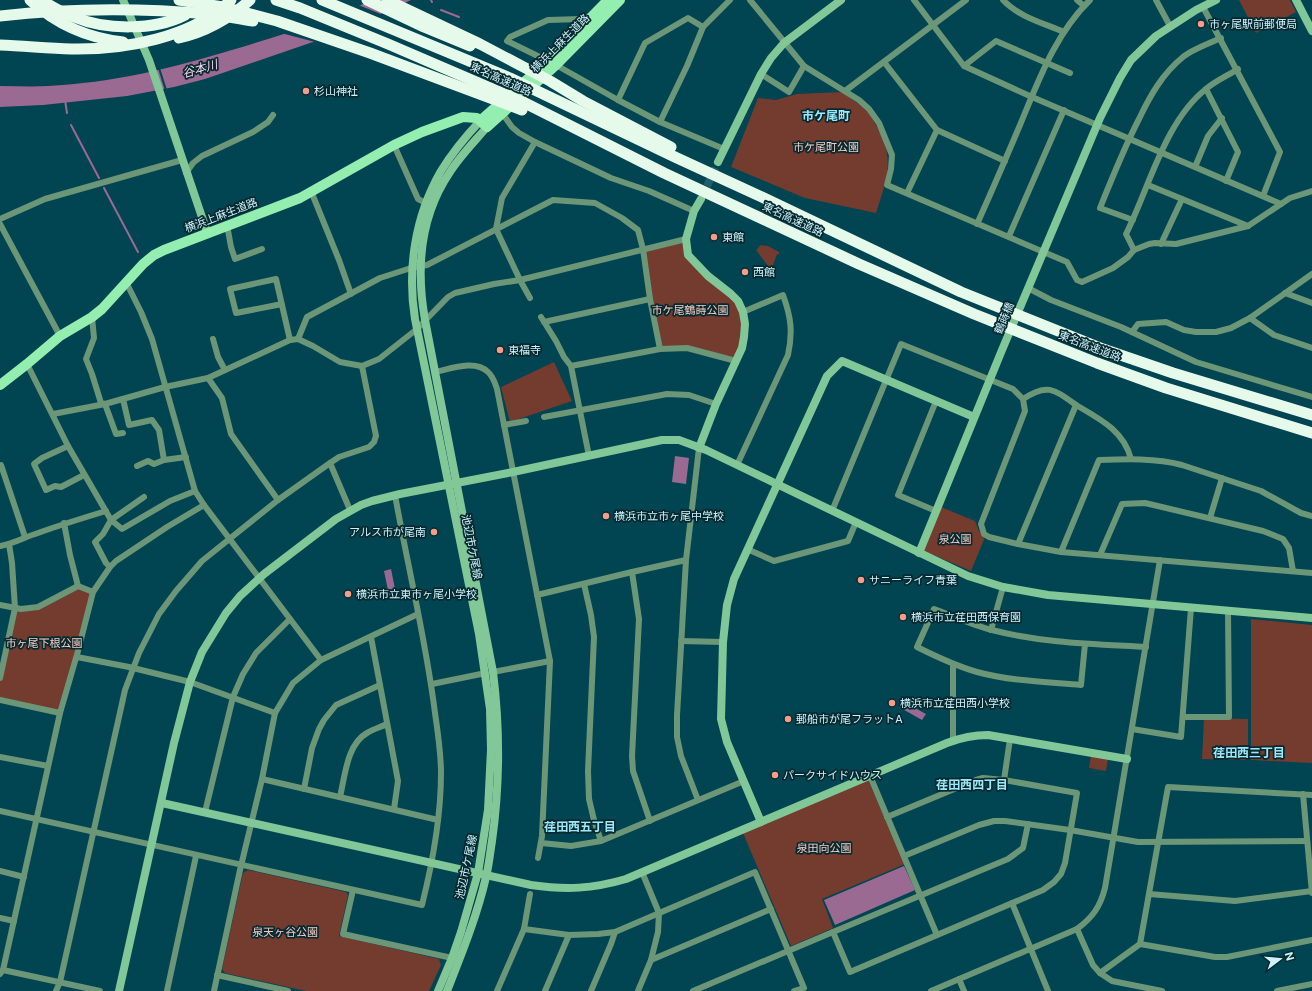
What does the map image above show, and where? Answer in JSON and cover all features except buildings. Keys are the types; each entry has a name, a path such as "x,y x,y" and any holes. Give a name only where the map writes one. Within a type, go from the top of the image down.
{"highway":[{"path":"30,0 47,15 79,32 116,41 144,43 170,40 196,34 220,22 250,0"},
{"path":"41,0 74,17 104,25 127,27 147,26 176,18 198,8 209,0"},
{"path":"179,0 237,11 277,21 370,53 469,91 494,94"},
{"path":"0,45 71,49 99,48 138,43 157,39 200,23 218,12 231,0"},
{"name":"東名高速道路","path":"276,0 300,8 388,44 522,106 601,148 664,173 866,267 953,305 1030,337 1166,388 1312,433"},
{"name":"東名高速道路","path":"322,0 510,78 961,292 1103,349 1173,373 1312,415"},
{"path":"367,0 419,24 468,41"},
{"path":"387,0 468,41 526,68 583,101 697,160 764,198"},
{"path":"0,16 54,11 155,11 212,14 304,31"}],"main road":[{"name":"横浜上麻生道路","path":"484,124 502,113 552,63 588,20 608,0"},
{"name":"横浜上麻生道路","path":"484,124 620,0"},
{"name":"横浜上麻生道路","path":"0,385 28,364 60,336 92,317 102,309 143,264 154,255 207,232 300,198 422,132 463,117 476,118 484,124"}],"street":[{"path":"123,0 148,60 207,232"},
{"path":"660,122 687,66 703,26 730,0"},
{"path":"750,0 804,66 859,100 869,109 879,123 892,154 891,169 887,185 1067,262 1077,280 1082,282 1113,268 1128,257 1134,250 1149,244 1176,244 1248,226 1290,198 1312,191"},
{"path":"718,162 761,74 771,58 784,42 841,0"},
{"path":"914,0 964,66 1280,204"},
{"path":"845,91 966,0"},
{"path":"1003,0 1022,15 1064,32"},
{"path":"1077,0 1084,6"},
{"path":"977,224 1047,63 1064,32 1090,0"},
{"path":"1156,0 1170,26"},
{"name":"鶴蒔橋","path":"919,553 1043,252 1116,85 1131,60 1147,44 1202,3 1216,0"},
{"path":"1296,0 1312,31"},
{"path":"1202,3 1280,152 1262,196"},
{"path":"618,100 645,43 688,18 703,26"},
{"path":"588,20 548,20 510,37 506,41 552,63 660,122 724,149"},
{"path":"1133,220 1100,208 1129,139 1159,82 1170,69 1184,56 1221,38"},
{"path":"964,66 996,41 1070,73"},
{"path":"884,62 937,130 1005,161"},
{"path":"761,74 789,92 804,66"},
{"path":"1134,250 1126,234 1177,122 1195,99 1206,89 1238,70"},
{"path":"1206,89 1238,152 1226,180"},
{"path":"1009,236 1064,110"},
{"path":"502,113 512,127 519,133 535,142 611,178 649,191 694,211"},
{"path":"186,173 193,163 202,156 253,132 268,122 273,114"},
{"path":"1195,167 1208,136 1222,118"},
{"name":"池辺市ケ尾線","path":"447,991 473,923 486,876 496,813 499,752 497,702 479,634 417,328 412,299 412,268 419,224 426,203 441,171 451,156 484,124"},
{"name":"池辺市ケ尾線","path":"438,991 452,958 463,926 478,873 488,810 491,750 490,709 489,672 457,483 424,320 420,267 425,230 442,185 458,159 484,124"},
{"path":"907,193 937,130"},
{"path":"530,298 496,229 502,198 535,142"},
{"path":"394,146 418,199 426,203"},
{"path":"0,219 45,199 182,160"},
{"path":"1148,185 1248,226"},
{"path":"311,191 351,294"},
{"path":"698,800 682,756 677,737 686,560 697,454 716,404 742,348 744,336 743,312 738,301 708,276 688,255 686,239 694,211 701,199"},
{"path":"1161,244 1182,199"},
{"path":"298,339 307,317 380,278 427,265 553,200 596,203 622,218 638,230 644,250 650,299 660,349"},
{"path":"0,224 60,336"},
{"path":"227,225 235,259 256,254 262,249"},
{"path":"53,414 105,404 165,387 208,378 290,340 298,339 340,362 362,366 379,359 417,328 448,297 455,293 520,280 686,239"},
{"path":"1132,332 1138,324 1157,322 1166,322 1184,330 1196,332 1216,332 1230,328 1250,318 1312,274"},
{"path":"282,304 236,314 230,289 276,279 282,304 290,340"},
{"path":"126,282 152,339 195,492 321,660"},
{"path":"1027,291 1132,332 1196,362 1312,397"},
{"path":"1285,293 1312,303"},
{"path":"737,465 788,356 791,341 789,310 783,295 743,312"},
{"path":"589,456 571,366 564,357 543,320 650,299"},
{"path":"92,317 94,338 86,360 101,403 105,404 116,434 123,433"},
{"path":"1250,318 1274,335 1312,348"},
{"path":"213,339 218,357 225,370"},
{"path":"832,511 901,344 1012,389 1023,399 1025,411 981,524 984,534 989,537 1061,552 1312,573"},
{"path":"571,366 660,349 687,348 736,361"},
{"path":"761,822 727,742 721,719 723,642 726,605 734,579 747,549 827,376 842,361 974,417"},
{"path":"28,364 68,446 84,475 111,520 122,529 170,501 195,492"},
{"path":"56,991 60,982 125,690 133,668 160,614 176,591 202,561 278,500 330,462 339,457 369,447 374,442 376,436 362,366"},
{"path":"435,372 469,366 479,366 488,371 497,389 550,661 543,820 538,858"},
{"path":"208,378 222,398 231,434 278,500"},
{"path":"1023,399 1033,392 1047,388 1062,395 1116,431 1129,451 1131,460"},
{"path":"544,417 667,394 689,395 716,404"},
{"path":"123,399 128,425 152,420 159,430 164,460"},
{"path":"936,401 898,495 936,511"},
{"path":"1018,544 1076,405"},
{"path":"504,425 526,421"},
{"path":"120,991 174,743 190,682 202,652 226,613 240,596 259,578 336,519 350,510 372,501 662,440 679,440 737,465 968,576 1003,587 1048,595 1312,618"},
{"path":"68,446 42,458 34,464 46,490 55,486 61,487 84,475"},
{"path":"137,466 148,461 154,464 164,460 186,457"},
{"path":"1061,552 1099,460 1172,462 1261,491 1301,512 1312,516"},
{"path":"330,462 350,510"},
{"path":"1,465 25,537"},
{"path":"1210,518 1222,478"},
{"path":"0,811 196,856 422,905 433,863 441,773 432,684 395,495"},
{"path":"110,567 106,563 95,542 103,534 111,520 144,497"},
{"path":"1100,555 1122,504 1145,503 1263,531 1283,539 1289,548 1294,571"},
{"path":"100,991 60,982 2,972 60,713 77,657 93,592 110,567 116,561 167,527 204,505"},
{"path":"0,546 64,523 106,511"},
{"path":"747,549 774,561 848,541 856,522"},
{"path":"64,523 78,586"},
{"path":"0,678 3,652 15,608 12,563 9,544"},
{"path":"537,595 686,560"},
{"path":"931,991 1077,929 1092,917 1103,898 1160,560"},
{"path":"632,572 639,619 632,756 633,771 650,821"},
{"path":"584,584 594,637 588,770 589,799 601,841"},
{"path":"0,604 21,609 38,607 78,586 93,592"},
{"path":"991,630 1003,587"},
{"path":"1132,729 1181,737 1191,608"},
{"path":"1085,644 1081,685 1012,679 978,672 953,664 917,648 934,609 991,630 1034,638 1085,644 1146,647"},
{"path":"1183,717 1229,717 1228,610"},
{"path":"214,991 262,780 275,713 293,683 321,660 418,614"},
{"path":"205,812 233,697 243,674 256,653 290,619"},
{"path":"370,637 398,781 394,809"},
{"path":"681,641 723,642"},
{"path":"77,657 133,668 190,682 275,713"},
{"path":"432,684 550,661"},
{"path":"953,664 953,741"},
{"path":"304,789 312,748 324,720 336,705 380,685"},
{"path":"0,700 60,713"},
{"path":"340,797 350,754 359,739 367,733 387,724"},
{"path":"162,803 486,876 531,885 566,889 581,888 626,879 953,741 964,738 978,735 1010,738 1127,759"},
{"path":"1004,780 1010,738"},
{"path":"0,756 48,766"},
{"path":"870,776 937,935"},
{"path":"833,932 850,972 1043,890 1058,878 1065,863 1077,793 1004,780 982,778 887,817"},
{"path":"262,780 438,820"},
{"path":"541,842 571,846 601,841 744,781"},
{"path":"1100,973 1140,944 1168,787 1312,795"},
{"path":"1149,894 1235,901 1312,892 1303,794"},
{"path":"904,856 979,825 994,821 1005,821 1070,830 1138,842 1307,841"},
{"path":"693,991 1008,859 1023,848 1028,824"},
{"path":"167,991 196,856"},
{"path":"0,871 24,877"},
{"path":"638,991 651,960 658,932 658,913 642,872"},
{"path":"524,929 570,935 615,932 755,872 804,988 794,991"},
{"path":"353,890 343,934 452,958"},
{"path":"497,991 524,929 530,894"},
{"path":"1012,903 1048,991"},
{"path":"651,960 771,909"},
{"path":"0,918 14,921"},
{"path":"1077,929 1093,965 1100,973 1112,981 1162,991"},
{"path":"591,991 615,932"},
{"path":"544,991 570,935"},
{"path":"1140,944 1215,957 1227,957 1312,940"},
{"path":"217,975 288,991"},
{"path":"959,979 964,991"},
{"path":"1278,991 1312,984"}],"green space":[{"path":"1239,0 1290,0 1296,12 1256,33"},
{"name":"市ケ尾町公園","path":"842,92 870,114 883,139 886,149 888,160 886,180 876,213 805,198 731,167 758,98 776,100 797,94"},
{"name":"市ケ尾鶴蒔公園","path":"686,239 688,255 731,294 745,323 736,361 687,348 660,349 643,249"},
{"path":"761,245 768,246 779,252 771,270 756,250"},
{"path":"554,362 572,401 510,422 501,387"},
{"name":"泉公園","path":"941,507 975,521 979,531 985,537 971,571 924,551"},
{"name":"市ヶ尾下根公園","path":"78,586 93,592 60,713 0,700 0,679 15,608 38,607"},
{"path":"1251,619 1312,625 1312,763 1251,760"},
{"path":"1204,718 1248,719 1248,760 1202,759"},
{"path":"1091,755 1108,758 1106,771 1089,768"},
{"name":"泉田向公園","path":"868,780 905,864 822,899 833,928 791,946 743,833"},
{"name":"泉天ヶ谷公園","path":"248,870 346,892 348,895 339,936 439,959 441,965 429,991 306,991 225,973 222,969 243,873"}],"water":[{"name":"谷本川","path":"372,0 411,0 339,33 205,79 174,87 127,96 43,105 0,107 0,86 42,86 95,82 164,69 210,57 285,34 338,15"},
{"path":"675,456 689,458 686,484 672,482"},
{"path":"391,569 396,594 389,595 384,571"},
{"path":"902,701 926,714 922,720 899,707"},
{"path":"904,866 915,890 835,925 824,900"}],"pier":[{"path":"356,4 383,15 319,43 281,33 321,19"},
{"path":"158,68 160,68 167,90 165,91"}],"waterway":[{"path":"441,10 459,17"},
{"path":"65,100 67,113"},
{"path":"71,125 99,178"},
{"path":"104,188 138,252"}],"tunnel":[{"path":"702,197 718,162"}],"place":[{"name":"市ヶ尾駅前郵便局","path":"1201,24"},
{"name":"杉山神社","path":"306,91"},
{"name":"東館","path":"714,237"},
{"name":"西館","path":"745,272"},
{"name":"東福寺","path":"500,350"},
{"name":"横浜市立市ヶ尾中学校","path":"606,516"},
{"name":"アルス市が尾南","path":"434,532"},
{"name":"サニーライフ青葉","path":"861,580"},
{"name":"横浜市立東市ヶ尾小学校","path":"348,594"},
{"name":"横浜市立荏田西保育園","path":"903,617"},
{"name":"横浜市立荏田西小学校","path":"892,703"},
{"name":"郵船市が尾フラットA","path":"788,719"},
{"name":"パークサイドハウス","path":"775,775"}],"district":[{"name":"市ケ尾町","path":"826,116"},
{"name":"荏田西三丁目","path":"1249,753"},
{"name":"荏田西四丁目","path":"972,785"},
{"name":"荏田西五丁目","path":"580,827"}]}
